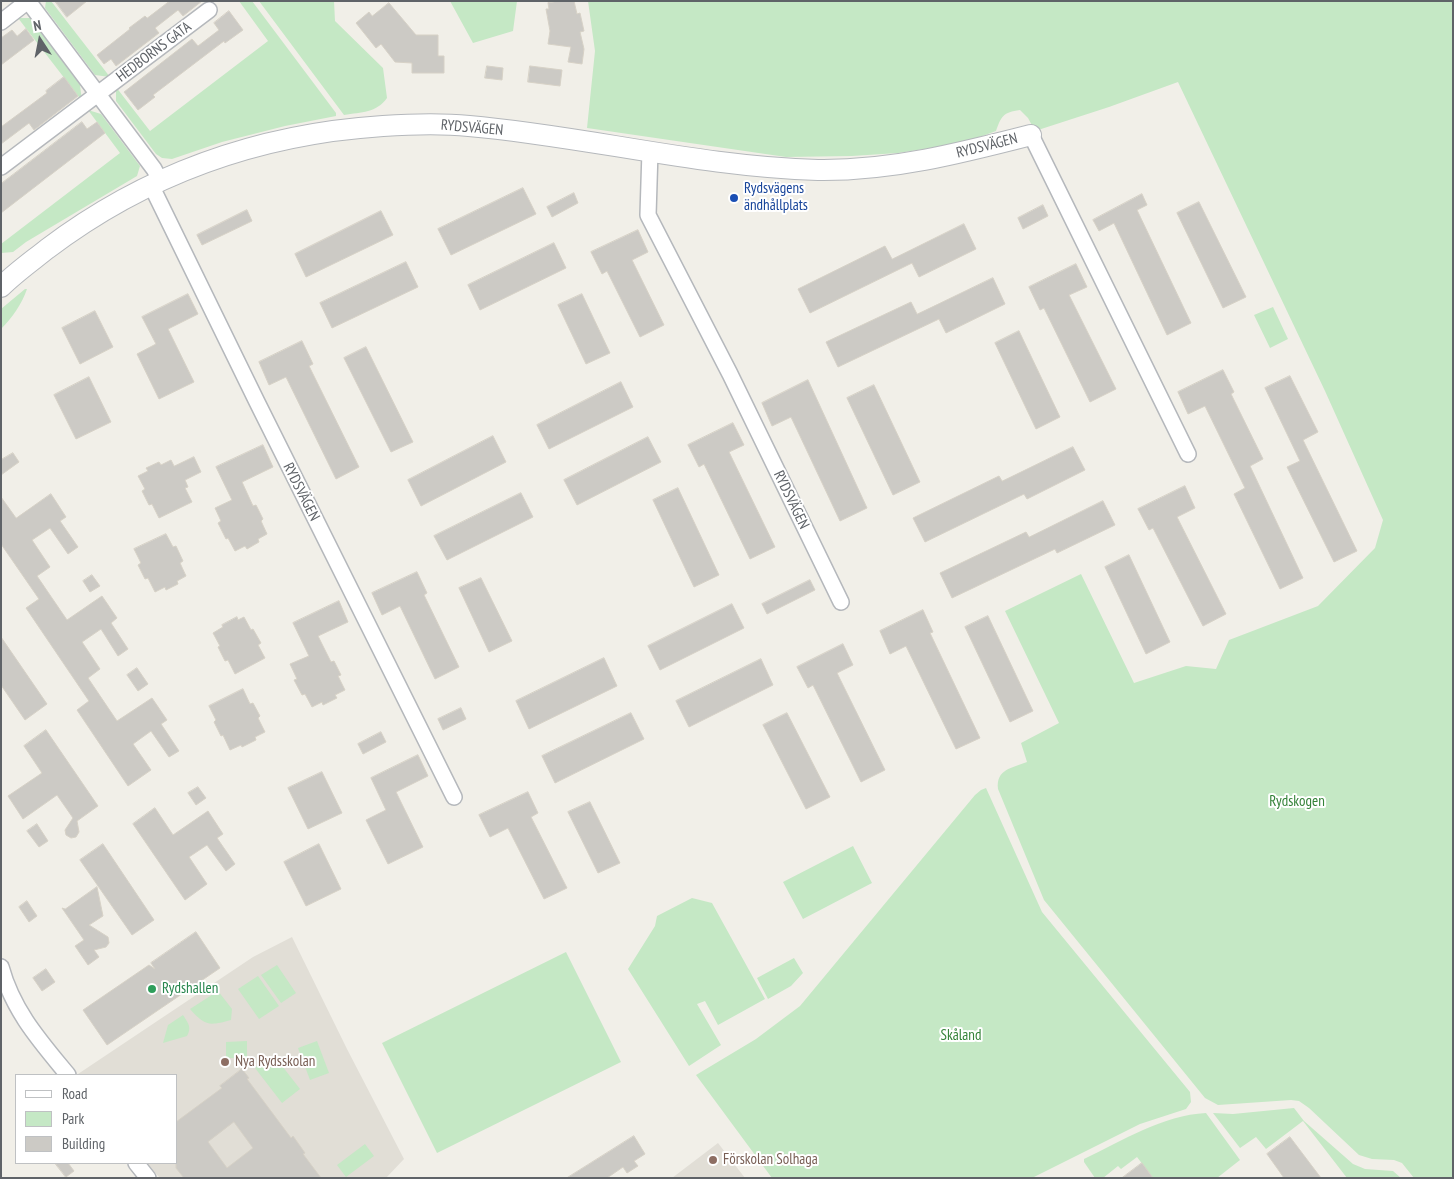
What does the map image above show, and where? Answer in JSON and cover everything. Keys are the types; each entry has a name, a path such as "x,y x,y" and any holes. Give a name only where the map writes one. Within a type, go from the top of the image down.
{"street":[{"path":"1,22 28,1 154,168 156,183"},
{"name":"HEDBORNS GATA","path":"1,167 209,10"},
{"name":"RYDSVÄGEN","path":"1,287 67,234 124,199 156,183 215,158 280,140 352,128 407,124 468,125 650,151 784,168 819,170 895,165 937,158 1031,135 1188,454"},
{"name":"RYDSVÄGEN","path":"650,151 648,215 730,374 841,602"},
{"name":"RYDSVÄGEN","path":"156,183 261,411 454,797"},
{"path":"1,967 9,993 16,1006 67,1074"},
{"path":"137,1164 148,1178"}],"shaded area":[{"name":"Nya Rydsskolan","path":"292,937 404,1159 386,1178 160,1178 147,1164 178,1164 178,1074 78,1074 253,957"},
{"name":"Förskolan Solhaga","path":"718,1143 745,1178 672,1178"}],"green space":[{"path":"46,1 51,1 110,77 95,75 45,8"},
{"path":"239,1 252,1 336,113 336,116 285,126 222,142 172,159 162,158 156,154 116,101 116,87 150,131 268,41"},
{"path":"259,1 334,1 335,21 383,68 387,98 378,107 373,109 344,115"},
{"path":"450,1 517,1 513,31 473,43"},
{"name":"Rydskogen","path":"588,1 1453,1 1453,1178 1414,1178 1402,1163 1394,1160 1372,1159 1359,1155 1299,1101 1218,1105 1205,1098 1044,900 998,789 998,782 1002,773 1027,762 1021,743 1059,723 1005,611 1081,574 1134,683 1186,666 1216,669 1229,640 1318,606 1375,548 1383,520 1325,391 1178,82 1035,131 1028,118 1020,110 1006,114 999,122 996,131 977,138 938,147 898,153 786,157 587,128 595,51"},
{"path":"18,18 30,18 80,85 82,101"},
{"path":"88,110 101,114 140,166 137,176 26,242 13,252 1,253 1,244 120,153"},
{"path":"27,289 25,295 13,315 1,329 1,309"},
{"path":"1273,307 1288,339 1270,348 1254,315"},
{"name":"Skåland","path":"986,788 1042,912 1190,1092 1191,1102 1186,1109 1140,1124 1032,1178 772,1178 696,1075 756,1039 800,1006 975,795"},
{"path":"853,846 872,883 803,919 783,882"},
{"path":"692,898 712,903 765,999 718,1025 705,1001 697,1004 721,1045 689,1066 628,969 655,926 657,916"},
{"path":"566,952 621,1062 437,1153 382,1043"},
{"path":"794,958 803,973 791,986 768,999 757,978"},
{"path":"277,965 296,993 281,1003 261,975"},
{"path":"258,976 279,1006 259,1019 238,989"},
{"path":"218,991 232,1009 231,1020 212,1024 204,1022 190,1009"},
{"path":"183,1015 189,1028 187,1036 163,1043 168,1025"},
{"path":"247,1041 247,1058 226,1058 226,1042"},
{"path":"317,1041 329,1073 310,1080 298,1048"},
{"path":"264,1061 279,1062 300,1089 282,1103 255,1068"},
{"path":"1294,1108 1304,1121 1353,1164 1365,1169 1393,1171 1401,1178 1347,1178 1303,1121 1266,1149 1256,1137 1240,1148 1213,1113 1233,1114"},
{"path":"1206,1113 1240,1160 1217,1178 1153,1178 1137,1157 1121,1169 1118,1166 1103,1178 1095,1178 1084,1162 1084,1159 1143,1130 1174,1118"},
{"path":"365,1144 374,1156 346,1177 337,1165"}],"building":[{"path":"55,1 87,1 67,17"},
{"path":"170,1 202,1 183,16 178,10 155,28 159,33 116,66 111,59 104,64 97,55 145,16 147,18"},
{"path":"574,1 577,14 580,13 584,31 580,32 584,49 582,64 568,62 571,47 548,44 550,31 546,9 549,9 548,3"},
{"path":"389,3 416,35 438,35 438,56 444,56 444,73 412,73 412,63 395,62 381,44 376,48 356,23 369,12 372,16"},
{"path":"229,11 243,30 225,43 224,41 153,95 155,97 138,110 124,92 192,39 198,46 219,30 214,23"},
{"path":"26,29 34,40 1,65 1,38 12,30 17,36"},
{"path":"487,66 503,68 502,80 485,78"},
{"path":"530,66 562,70 560,86 528,82"},
{"path":"64,77 78,96 34,130 29,123 1,144 1,127 47,93 46,91"},
{"path":"82,122 87,129 97,122 105,133 1,213 1,184"},
{"path":"523,188 536,214 451,255 438,229"},
{"path":"574,193 578,203 552,217 547,207"},
{"path":"1142,194 1147,205 1137,210 1191,323 1167,335 1114,223 1099,231 1093,220"},
{"path":"1199,202 1246,297 1223,308 1177,213"},
{"path":"1043,205 1048,216 1023,229 1018,218"},
{"path":"247,210 252,221 202,245 197,235"},
{"path":"381,211 393,235 306,277 295,254"},
{"path":"964,224 976,249 919,277 912,263 810,313 798,289 885,246 892,259"},
{"path":"638,230 648,252 632,260 664,325 640,337 607,271 602,274 591,252"},
{"path":"554,243 566,268 480,310 468,285"},
{"path":"406,262 418,287 332,328 320,303"},
{"path":"1076,264 1087,287 1069,295 1116,389 1090,402 1044,308 1040,310 1029,287"},
{"path":"993,278 1005,304 946,333 939,319 838,367 826,342 911,302 917,314"},
{"path":"188,294 198,314 168,329 194,382 159,399 137,354 156,344 142,317"},
{"path":"582,294 610,353 586,364 558,305"},
{"path":"95,311 113,347 80,364 62,328"},
{"path":"1019,331 1060,417 1036,429 995,343"},
{"path":"302,341 313,364 309,366 359,467 336,479 286,377 269,385 259,362"},
{"path":"366,347 413,442 391,452 344,358"},
{"path":"1223,370 1234,392 1231,394 1263,459 1250,466 1303,578 1280,589 1234,494 1245,488 1205,406 1188,414 1178,392"},
{"path":"1290,376 1318,432 1303,440 1357,551 1334,562 1287,467 1300,461 1265,388"},
{"path":"89,377 111,422 76,439 54,395"},
{"path":"808,380 867,508 840,521 791,417 772,426 762,403"},
{"path":"621,382 633,407 549,449 537,425"},
{"path":"874,385 920,482 893,495 847,398"},
{"path":"733,423 744,445 729,452 775,547 750,559 704,464 699,467 688,445"},
{"path":"493,436 506,462 421,506 408,480"},
{"path":"648,437 661,462 577,505 564,480"},
{"path":"263,445 273,467 242,482 253,506 256,505 263,519 261,521 267,534 258,539 259,542 247,549 245,546 235,551 218,523 221,521 215,508 232,500 216,467"},
{"path":"1073,447 1085,470 1027,499 1024,494 925,542 913,518 999,476 1002,481"},
{"path":"13,453 19,462 1,475 1,460"},
{"path":"194,457 201,472 185,480 188,487 185,488 192,502 159,518 152,504 149,505 142,491 145,489 138,476 148,471 146,468 159,462 161,465 171,460 174,466"},
{"path":"1185,486 1195,508 1177,517 1226,614 1203,626 1153,528 1149,530 1138,509"},
{"path":"678,488 719,575 694,587 653,500"},
{"path":"521,493 533,517 447,560 434,536"},
{"path":"51,494 66,517 60,521 78,547 68,554 50,528 32,540 50,567 37,576 67,620 102,596 117,618 111,623 128,649 118,656 101,629 82,642 100,669 88,678 117,721 152,698 167,720 161,724 179,751 169,757 151,731 133,744 151,770 128,786 77,710 89,701 26,608 39,599 1,544 1,497 16,518"},
{"path":"1103,501 1115,525 1057,553 1055,549 952,598 940,573 1026,532 1029,537"},
{"path":"166,534 173,547 176,546 183,561 180,563 186,576 177,581 178,584 166,590 165,587 155,592 148,578 145,579 138,565 141,563 134,549"},
{"path":"1129,555 1170,642 1146,654 1105,567"},
{"path":"417,572 427,593 424,595 459,667 435,679 400,606 382,615 372,593"},
{"path":"92,575 100,586 90,592 83,581"},
{"path":"481,578 512,641 489,652 459,588"},
{"path":"810,580 815,590 767,614 762,604"},
{"path":"339,601 348,622 318,636 331,662 334,661 341,675 338,676 345,690 335,695 337,698 323,705 322,702 312,707 305,694 302,695 294,680 297,679 290,664 309,656 293,623"},
{"path":"732,604 744,628 660,670 648,646"},
{"path":"923,610 933,632 930,633 980,738 956,749 906,646 890,654 880,631"},
{"path":"988,616 1033,711 1010,722 965,627"},
{"path":"237,617 238,620 244,617 251,630 253,629 261,643 258,645 265,658 235,674 228,660 225,661 213,633 223,627 222,625"},
{"path":"1,637 47,704 25,720 1,685"},
{"path":"843,644 853,665 837,673 885,770 861,782 813,685 808,688 797,667"},
{"path":"604,658 617,686 529,729 516,701"},
{"path":"761,659 773,685 689,727 676,701"},
{"path":"137,668 148,684 138,691 127,675"},
{"path":"243,689 250,704 253,703 260,716 258,718 265,732 255,737 256,740 242,747 241,745 230,750 214,722 216,720 209,706"},
{"path":"461,708 466,719 443,730 438,719"},
{"path":"631,713 644,739 555,783 542,756"},
{"path":"787,713 830,797 806,809 763,725"},
{"path":"46,730 98,806 77,821 79,832 76,837 71,838 66,835 65,830 73,818 57,795 23,819 8,796 42,773 24,746"},
{"path":"381,732 386,742 363,754 358,744"},
{"path":"418,755 428,776 396,792 423,847 388,864 366,820 386,810 371,778"},
{"path":"322,772 342,813 308,829 288,788"},
{"path":"198,787 206,798 196,805 188,793"},
{"path":"528,792 538,813 531,817 567,888 544,899 508,828 490,837 479,815"},
{"path":"590,802 620,863 598,873 568,812"},
{"path":"155,808 173,835 208,811 223,834 217,838 235,864 226,871 207,845 189,857 207,884 185,900 133,824"},
{"path":"37,824 48,841 39,847 27,831"},
{"path":"103,844 154,920 132,935 80,860"},
{"path":"319,844 341,889 306,906 284,862"},
{"path":"97,887 103,916 89,925 108,937 109,943 106,947 94,950 99,957 88,965 75,946 84,940 62,908 65,909"},
{"path":"27,901 37,916 29,922 19,907"},
{"name":"Rydshallen","path":"196,932 220,968 107,1045 83,1010 149,965 155,969 151,963"},
{"path":"46,969 55,982 42,991 33,978"},
{"path":"242,1069 249,1078 247,1079 291,1138 293,1136 305,1153 303,1154 321,1178 184,1178 176,1168 176,1164 178,1164 178,1121 222,1088 220,1086","holes":["234,1122 253,1148 227,1168 208,1142"]},
{"path":"634,1136 645,1154 634,1161 638,1166 627,1173 623,1167 607,1178 567,1178"},
{"path":"1290,1137 1321,1178 1284,1178 1267,1154"},
{"path":"1142,1163 1153,1178 1122,1178"},
{"path":"56,1164 69,1164 74,1171 66,1177"}],"place":[{"name":"Rydsvägens ändhållplats","path":"734,198"},
{"name":"Rydshallen","path":"152,989"},
{"name":"Nya Rydsskolan","path":"225,1062"},
{"name":"Förskolan Solhaga","path":"713,1160"}]}
